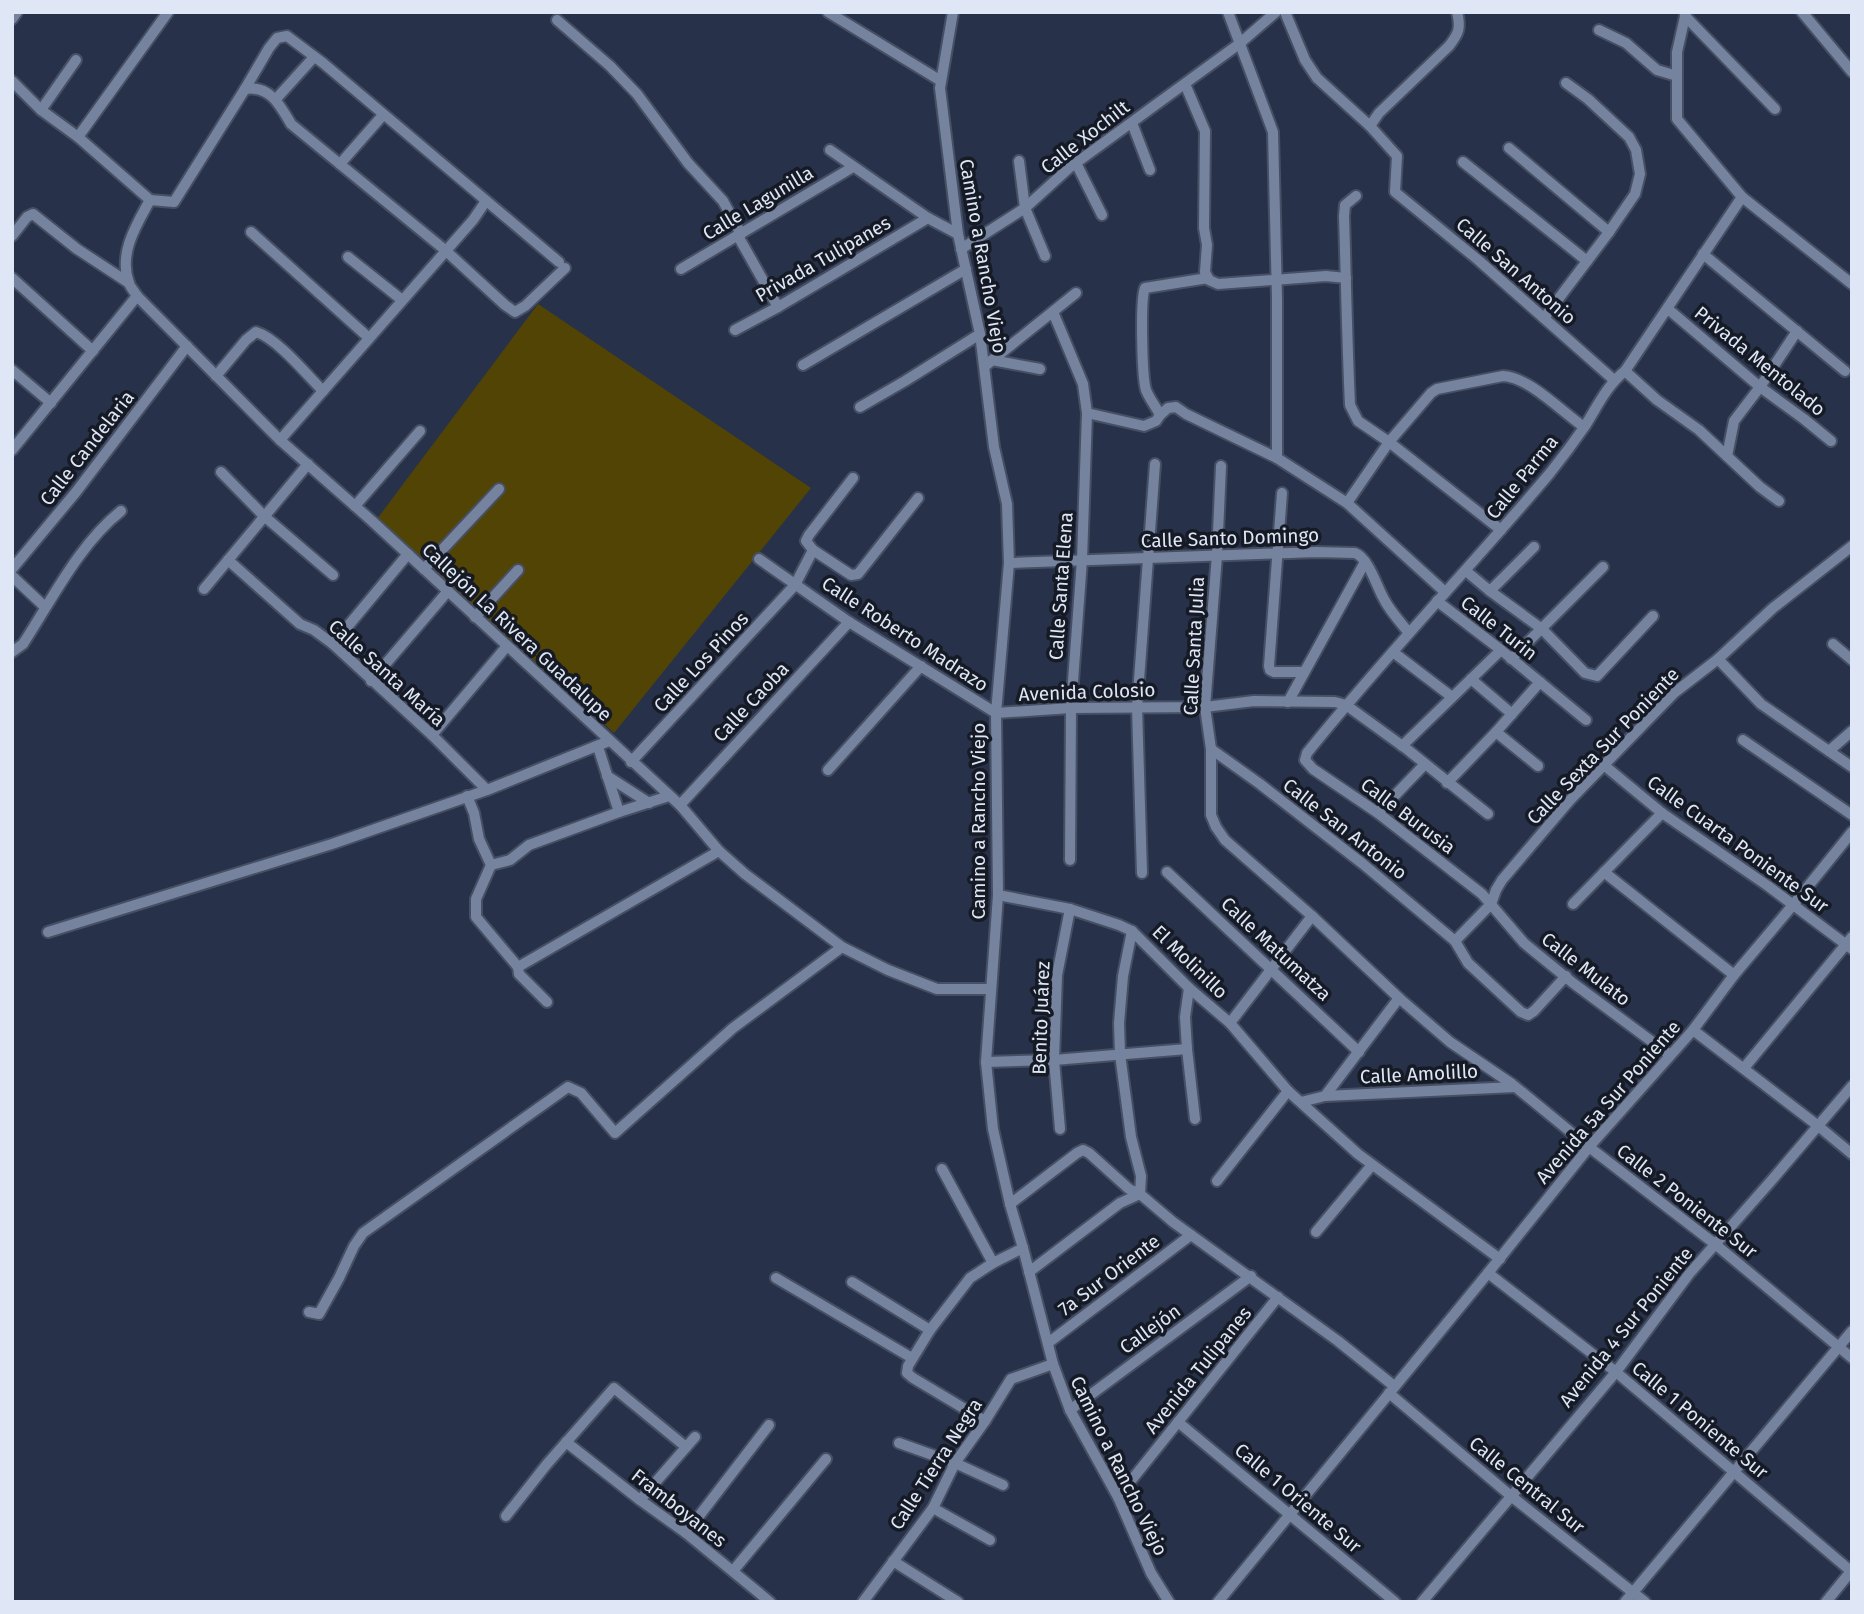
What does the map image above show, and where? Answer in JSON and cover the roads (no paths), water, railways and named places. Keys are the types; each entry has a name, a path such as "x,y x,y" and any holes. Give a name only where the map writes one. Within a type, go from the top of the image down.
{"street":[{"path":"12,19 17,12"},
{"path":"78,137 167,12"},
{"path":"828,12 941,81"},
{"name":"Camino a Rancho Viejo","path":"953,12 940,88 958,234 989,363 994,447 1007,504 1009,563 996,712 999,895 986,1062 993,1129 1053,1364 1070,1410 1118,1497 1151,1573 1169,1602"},
{"path":"1228,12 1273,132 1277,279 1277,458"},
{"name":"Calle Xochilt","path":"961,249 1025,208 1076,163 1229,52 1276,12"},
{"path":"1285,12 1305,60 1317,78 1370,125 1379,113 1449,46 1458,34 1457,12"},
{"path":"1802,12 1852,72"},
{"path":"1686,14 1677,52 1677,120 1742,197 1852,284"},
{"path":"1686,14 1775,109"},
{"path":"557,20 638,93 688,163 723,201 778,307"},
{"path":"1599,30 1626,43 1657,70 1677,76"},
{"path":"12,81 41,110 78,137 150,200 174,202 269,48 277,38 287,36 562,265 525,306 515,312 445,250 291,124 276,99 253,88 245,89"},
{"path":"276,99 314,57"},
{"path":"41,110 76,60"},
{"path":"1545,318 1635,194 1640,174 1636,150 1629,136 1566,83"},
{"path":"1185,84 1205,131 1205,272 1209,280 1218,284 1326,276 1346,278"},
{"path":"340,164 383,115"},
{"path":"1132,122 1150,170"},
{"name":"Calle San Antonio","path":"1370,125 1396,156 1395,192 1477,259 1614,380"},
{"path":"1509,148 1609,232"},
{"path":"830,150 928,218 958,234"},
{"path":"1019,161 1025,208 1045,256"},
{"path":"1463,162 1587,261"},
{"path":"1076,163 1102,215"},
{"name":"Calle Lagunilla","path":"681,269 853,167"},
{"path":"467,185 480,202 473,220"},
{"path":"1356,197 1345,205 1344,216 1350,405 1358,421 1390,442 1501,530"},
{"name":"Calle Parma","path":"1305,760 1346,705 1552,470 1614,380 1625,370 1668,309 1742,197"},
{"path":"129,283 125,258 133,232 150,200"},
{"path":"280,440 473,220 486,201"},
{"path":"12,236 27,217 33,214 77,249 129,283"},
{"name":"Privada Tulipanes","path":"735,330 928,218"},
{"path":"251,232 369,338"},
{"path":"1703,254 1845,371"},
{"path":"348,257 402,300"},
{"path":"803,365 966,270"},
{"path":"12,278 93,351"},
{"path":"1160,415 1146,390 1143,292 1145,288 1208,278"},
{"name":"Callejón La Rivera Guadalupe","path":"129,283 138,296 280,440 680,805 719,851 745,874 842,947 888,970 937,989 990,989"},
{"path":"989,363 1076,293"},
{"path":"12,450 138,296"},
{"name":"Privada Mentolado","path":"1668,309 1760,387 1831,441"},
{"name":"Calle Santa Elena","path":"1053,312 1083,384 1087,413 1082,560 1071,708 1070,860"},
{"path":"1727,456 1734,421 1797,331"},
{"path":"216,376 256,332 275,343 323,391"},
{"path":"860,407 980,334"},
{"name":"Calle Candelaria","path":"12,569 76,492 187,346"},
{"path":"989,363 1040,369"},
{"path":"12,370 51,403"},
{"path":"1625,370 1657,400 1699,430 1760,487 1779,501"},
{"path":"1347,503 1390,442 1437,389 1512,376 1584,427"},
{"path":"1087,413 1144,426 1156,421 1168,408 1176,407 1277,458 1312,479 1347,503 1446,592"},
{"path":"355,506 420,431"},
{"path":"204,589 308,464"},
{"path":"1142,873 1137,707 1155,464"},
{"name":"Calle Santa Julia","path":"1221,466 1205,707 1211,749 1211,815 1225,840 1312,916 1399,998"},
{"path":"221,472 264,516 333,575"},
{"name":"Calle Los Pinos","path":"631,762 796,584 813,550 806,541 809,535 853,478"},
{"path":"424,569 499,489"},
{"path":"1282,494 1269,666 1274,672 1304,672"},
{"path":"813,550 851,575 858,574 918,498"},
{"path":"12,652 23,644 90,541 121,511"},
{"name":"Calle Sexta Sur Poniente","path":"1455,941 1490,903 1514,865 1570,800 1674,693 1718,659 1773,608 1852,546"},
{"path":"1490,591 1534,547"},
{"name":"Calle Santo Domingo","path":"1009,563 1316,552 1355,553 1365,562"},
{"path":"333,644 408,554"},
{"name":"Calle Roberto Madrazo","path":"759,559 849,622 996,712"},
{"name":"Calle Santa María","path":"228,560 300,624 314,630 333,644 487,790"},
{"path":"1365,562 1385,602 1409,634"},
{"path":"1288,702 1365,562"},
{"path":"1511,659 1603,567"},
{"path":"475,617 518,570"},
{"path":"1466,570 1542,629 1585,673 1597,676 1653,616"},
{"path":"12,576 46,607"},
{"path":"371,681 448,591"},
{"name":"Calle Turin","path":"1437,601 1586,720"},
{"name":"Calle Caoba","path":"680,805 849,622"},
{"path":"1833,644 1852,660"},
{"path":"432,736 507,646"},
{"path":"1402,746 1501,650"},
{"path":"1393,652 1452,697"},
{"path":"1718,659 1761,704 1852,767"},
{"path":"828,770 921,666"},
{"path":"1471,679 1512,714"},
{"path":"1447,783 1540,682"},
{"name":"Avenida Colosio","path":"996,712 1071,708 1205,707 1254,701 1335,702 1346,705"},
{"path":"1346,705 1488,814"},
{"path":"1829,751 1852,731"},
{"path":"1496,732 1538,766"},
{"path":"1743,740 1852,815"},
{"path":"48,932 332,844 487,790 609,741"},
{"path":"597,747 619,813"},
{"name":"Calle San Antonio","path":"1211,749 1363,864 1455,941 1468,963 1521,1013 1528,1015 1535,1011 1566,976"},
{"name":"Calle Burusia","path":"1305,760 1313,769 1378,813 1490,903"},
{"path":"1378,813 1425,764"},
{"name":"Calle Cuarta Poniente Sur","path":"1605,766 1662,813 1850,943"},
{"path":"607,776 649,803"},
{"path":"467,796 474,813 479,839 491,865 476,899 476,917 518,967 519,974 547,1002"},
{"path":"491,865 510,860 529,845 669,796"},
{"path":"1573,904 1662,813"},
{"name":"Avenida 5a Sur Poniente","path":"1218,1602 1589,1147 1693,1030 1734,975 1852,832"},
{"path":"518,967 719,851"},
{"name":"Calle Matumatza","path":"1167,872 1359,1052"},
{"path":"1604,872 1734,975"},
{"name":"El Molinillo","path":"999,895 1070,909 1132,931 1189,988 1230,1023 1288,1091 1372,1165 1500,1259"},
{"name":"Calle Mulato","path":"1490,903 1524,943 1671,1055"},
{"name":"Benito Juárez","path":"1060,1129 1054,1060 1057,975 1070,909"},
{"path":"1230,1023 1312,916"},
{"path":"1029,1272 1120,1203 1140,1194 1141,1176 1131,1138 1120,1055 1119,1023 1123,976 1132,931"},
{"path":"1744,1068 1850,943"},
{"path":"309,1312 318,1314 363,1233 568,1087 581,1093 615,1133 733,1028 842,947"},
{"path":"1189,988 1185,1017 1195,1119"},
{"path":"1325,1096 1399,998"},
{"name":"Calle 2 Poniente Sur","path":"1399,998 1450,1042 1515,1087 1715,1244 1852,1358"},
{"path":"1693,1030 1852,1154"},
{"path":"986,1062 1054,1060 1187,1049"},
{"name":"Avenida 4 Sur Poniente","path":"1422,1602 1615,1372 1689,1274 1852,1086"},
{"name":"Calle Amolillo","path":"1301,1102 1325,1096 1515,1087"},
{"path":"1217,1181 1288,1091"},
{"name":"Calle Central Sur","path":"1010,1204 1077,1153 1083,1150 1089,1153 1129,1189 1140,1194 1173,1222 1338,1341 1511,1496 1645,1602"},
{"path":"1316,1232 1372,1165"},
{"path":"942,1169 993,1263"},
{"name":"7a Sur Oriente","path":"1048,1343 1191,1235"},
{"path":"985,1420 907,1373 908,1366 930,1330 970,1278 1023,1248"},
{"name":"Calle 1 Poniente Sur","path":"1488,1273 1615,1372 1851,1571"},
{"name":"Callejón","path":"1070,1410 1251,1276"},
{"path":"776,1278 912,1358"},
{"path":"852,1282 930,1330"},
{"name":"Avenida Tulipanes","path":"1118,1497 1278,1297"},
{"path":"1625,1602 1852,1331"},
{"name":"Calle Tierra Negra","path":"863,1602 933,1508 955,1463 1012,1380 1053,1364"},
{"path":"506,1516 614,1388 686,1447"},
{"name":"Calle 1 Oriente Sur","path":"1178,1422 1395,1602"},
{"path":"686,1533 769,1426"},
{"path":"640,1500 695,1437"},
{"name":"Framboyanes","path":"566,1442 686,1533 770,1602"},
{"path":"899,1443 955,1463 1003,1485"},
{"path":"733,1571 826,1459"},
{"path":"933,1508 989,1540"},
{"path":"893,1561 958,1602"},
{"path":"1826,1602 1851,1571"}]}
